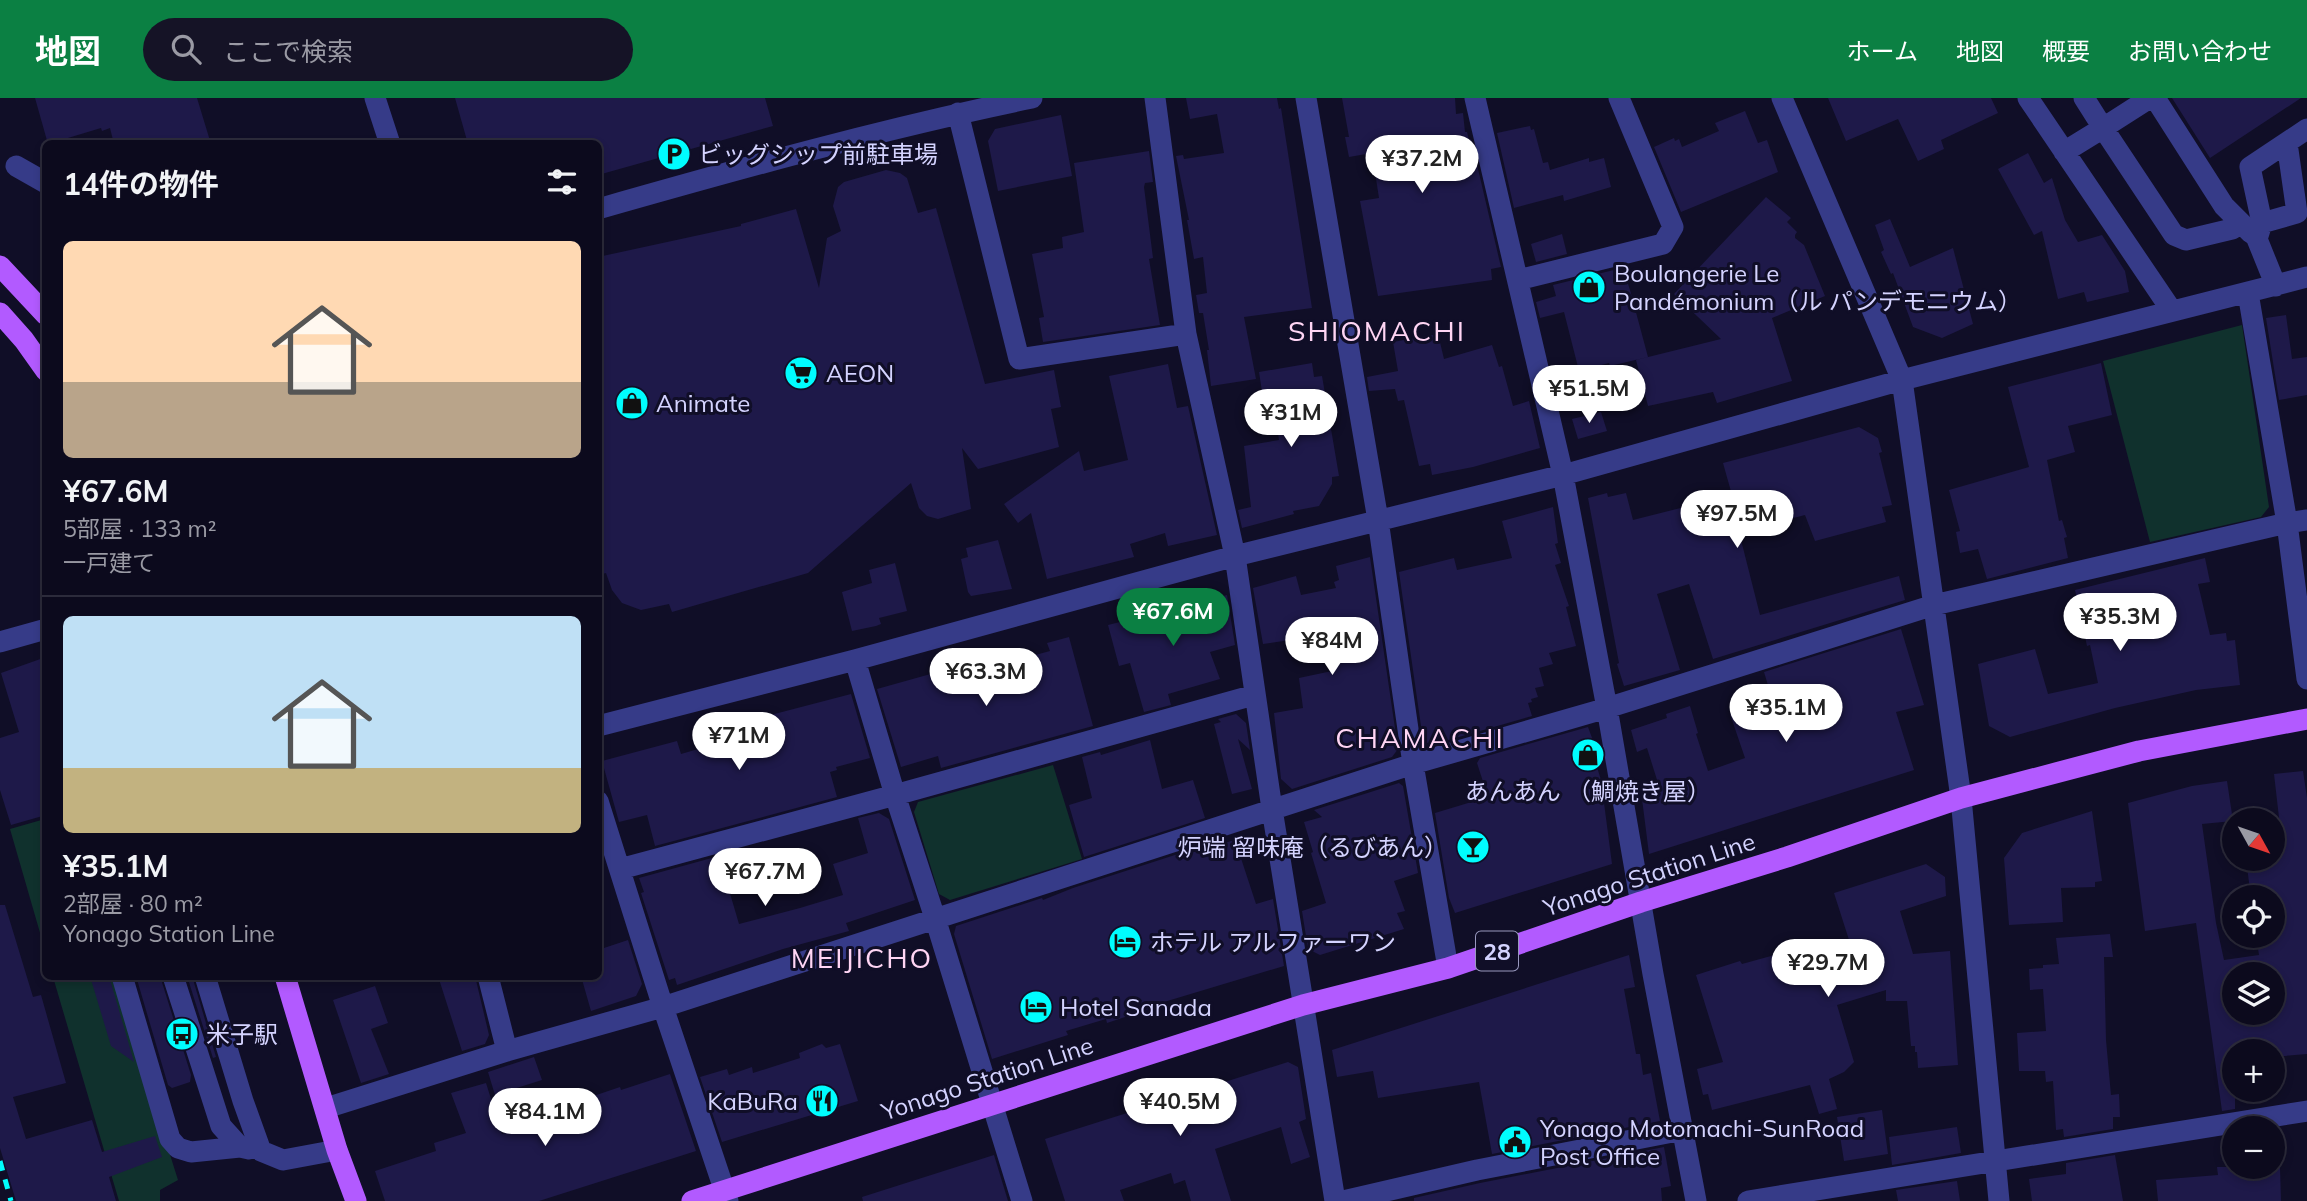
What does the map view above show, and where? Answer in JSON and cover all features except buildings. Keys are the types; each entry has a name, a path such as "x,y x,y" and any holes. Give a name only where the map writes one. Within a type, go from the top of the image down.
{"main road":[{"path":"0,266 42,311"},
{"path":"0,313 42,365"},
{"name":"Yonago Station Line","path":"692,1201 726,1196 992,1104 1303,1005 1448,968 1961,798 2139,751 2307,719"},
{"path":"286,980 337,1150 356,1201"}],"street":[{"path":"375,98 389,140"},
{"path":"602,208 781,156 1032,98"},
{"path":"1155,98 1186,334 1235,555 1254,695 1335,1201"},
{"path":"1306,98 1378,520 1413,764 1448,968"},
{"path":"1475,98 1563,475 1696,1201"},
{"path":"1518,280 1663,244 1672,227 1619,98"},
{"path":"1782,98 1902,380 1961,798 1999,1201"},
{"path":"2028,98 2172,311"},
{"path":"2084,98 2174,235 2186,240 2232,229 2240,224"},
{"path":"2064,152 2150,98"},
{"path":"2155,98 2224,206 2240,224 2260,231 2297,213 2287,143"},
{"path":"958,113 1019,359 1186,334"},
{"path":"2276,286 2260,231 2250,167 2307,129"},
{"path":"16,166 42,181"},
{"path":"602,725 855,660 1235,555 1563,475 1902,380 2307,277"},
{"path":"2248,293 2297,521 2307,679"},
{"path":"326,1108 507,1051 663,1007 1413,764 1607,708 1934,605 2297,521"},
{"path":"0,642 42,630"},
{"path":"855,660 1022,1201"},
{"path":"620,869 1254,695"},
{"path":"602,813 726,1196"},
{"path":"123,980 170,1139 178,1148 191,1152 240,1147 261,1151 283,1160 337,1150"},
{"path":"174,980 221,1126 240,1147"},
{"path":"206,980 261,1151"},
{"path":"489,980 507,1051"},
{"path":"1748,1201 2307,1111"},
{"path":"1343,1201 1477,1170 1683,1130"}],"green space":[{"path":"2242,325 2269,507 2261,517 2150,542 2103,361"},
{"path":"1053,765 1082,859 950,900 939,894 914,812 918,802"},
{"path":"42,820 42,940 10,829"},
{"path":"54,980 115,980 178,1180 160,1190 160,1201 119,1201"}],"railway":[{"path":"0,1161 11,1201"}],"place":[{"name":"ビッグシップ前駐車場","path":"674,154"},
{"name":"Boulangerie Le Pandémonium（ル パンデモニウム）","path":"1589,287"},
{"name":"AEON","path":"801,373"},
{"name":"Animate","path":"632,403"},
{"name":"あんあん （鯛焼き屋）","path":"1588,755"},
{"name":"炉端 留味庵（るびあん）","path":"1473,847"},
{"name":"ホテル アルファーワン","path":"1125,942"},
{"name":"Hotel Sanada","path":"1036,1007"},
{"name":"米子駅","path":"182,1034"},
{"name":"KaBuRa","path":"822,1101"},
{"name":"Yonago Motomachi-SunRoad Post Office","path":"1515,1142"}],"district":[{"name":"SHIOMACHI","path":"1377,330"},
{"name":"CHAMACHI","path":"1420,737"},
{"name":"MEIJICHO","path":"862,957"}]}
